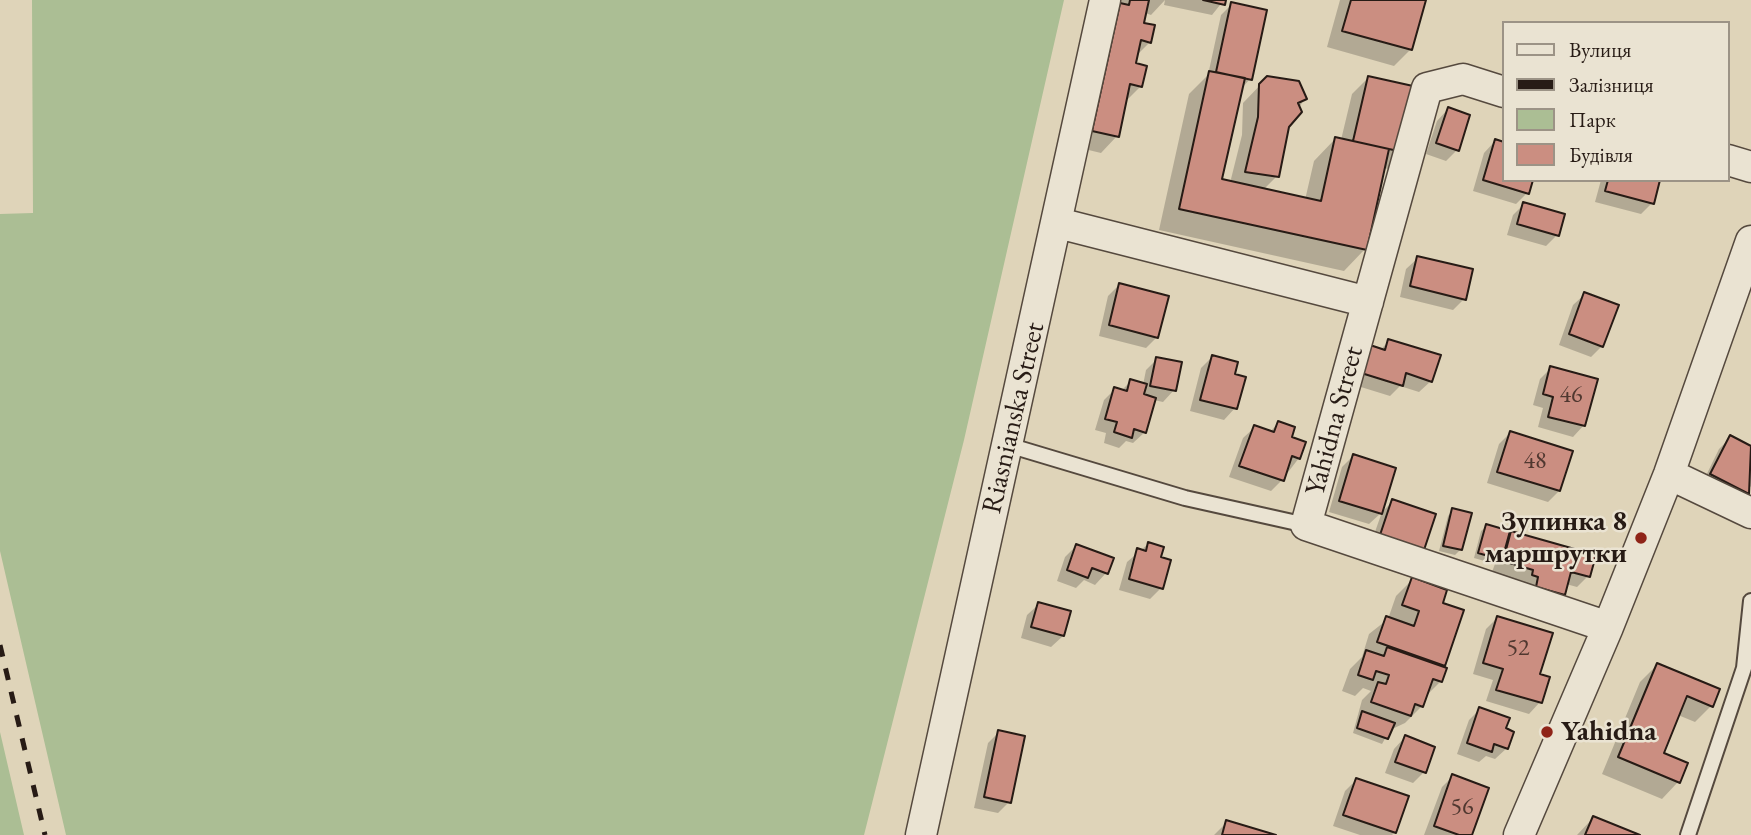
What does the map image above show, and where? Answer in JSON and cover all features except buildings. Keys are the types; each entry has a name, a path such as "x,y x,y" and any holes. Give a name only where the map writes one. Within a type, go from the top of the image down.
{"street":[{"name":"Riasnianska Street","path":"921,835 1105,0"},
{"name":"Yahidna Street","path":"1502,91 1463,79 1427,88 1306,525 1608,627"},
{"path":"1730,161 1751,167"},
{"path":"1058,223 1368,302"},
{"path":"1519,835 1608,627 1669,474 1751,241"},
{"path":"1669,474 1751,513"}],"lane":[{"path":"1008,445 1185,498 1306,525"},
{"path":"1688,835 1744,668 1751,601"}],"green space":[{"path":"32,0 1064,0 964,440 864,835 66,835 0,551 0,214 33,213"},
{"path":"0,732 24,835 0,835"}],"railway":[{"path":"0,645 45,835"}],"place":[{"name":"Зупинка 8 маршрутки","path":"1641,538"},
{"name":"Yahidna","path":"1547,732"}]}
